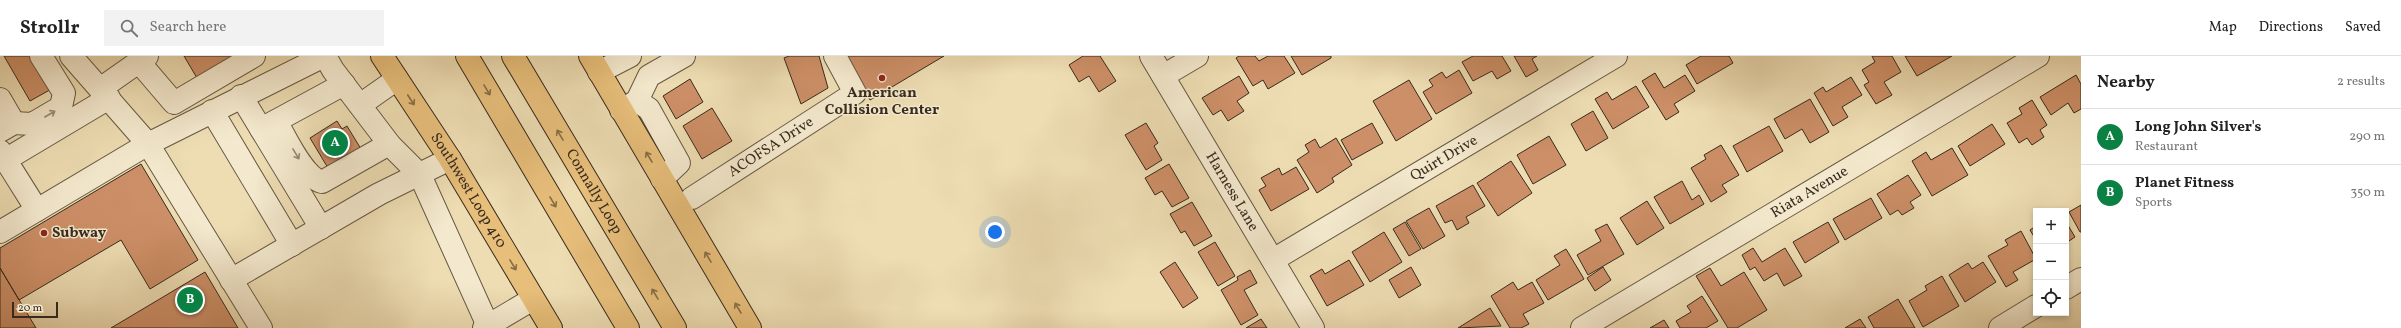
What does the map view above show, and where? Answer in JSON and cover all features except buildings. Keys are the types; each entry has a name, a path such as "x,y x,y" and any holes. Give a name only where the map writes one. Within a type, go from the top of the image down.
{"main road":[{"name":"Southwest Loop 410","path":"382,56 450,159 551,328"},
{"path":"468,56 628,328"},
{"name":"Connally Loop","path":"514,56 675,328"},
{"path":"594,64 629,106 662,179 750,328"}],"street":[{"path":"0,99 7,127 32,124 61,107 64,93 42,56"},
{"path":"71,56 105,93 148,144 261,328"},
{"path":"37,210 3,155 105,93 143,59 174,103 254,56"},
{"path":"594,64 630,56"},
{"path":"629,106 649,76 654,63 684,56"},
{"name":"ACOFSA Drive","path":"692,198 855,93 836,56"},
{"name":"Harness Lane","path":"1151,56 1313,328"},
{"path":"1163,76 1197,56"},
{"name":"Quirt Drive","path":"1273,260 1616,56"},
{"name":"Riata Avenue","path":"1582,328 2038,56"},
{"path":"0,232 148,144 321,57 344,84 389,144 420,175 487,327 534,299"},
{"path":"360,105 397,79"},
{"path":"269,125 344,84"},
{"path":"241,96 269,125 307,173 315,180 322,182 389,144"},
{"path":"212,111 292,245"},
{"path":"269,125 321,228"},
{"path":"231,280 379,194 450,159"},
{"path":"2069,286 2081,279"},
{"path":"2000,328 2033,308"}],"place":[{"name":"American Collision Center","path":"882,78"},
{"name":"Long John Silver's","path":"335,143"},
{"name":"Subway","path":"44,233"},
{"name":"Planet Fitness","path":"190,300"}]}
